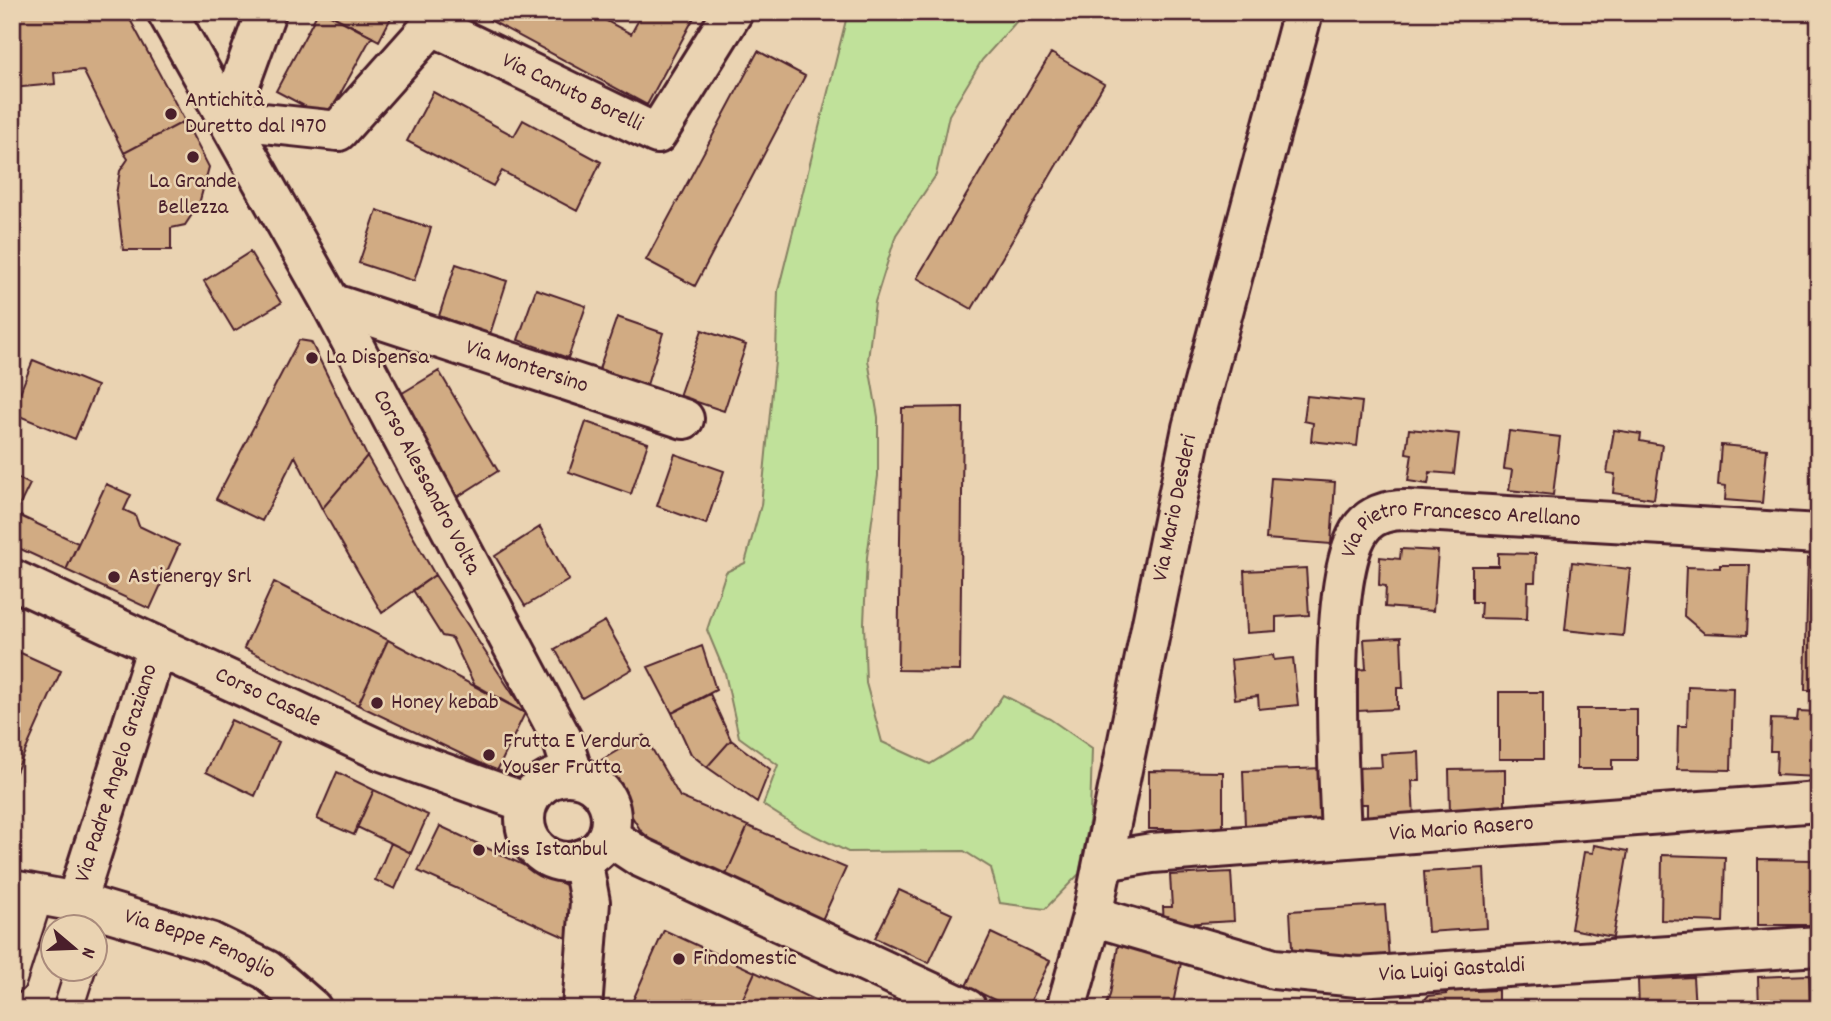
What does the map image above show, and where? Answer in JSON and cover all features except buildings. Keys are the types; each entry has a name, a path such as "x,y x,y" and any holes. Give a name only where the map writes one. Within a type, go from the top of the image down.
{"street":[{"name":"Corso Alessandro Volta","path":"167,12 331,303 562,739 574,776"},
{"path":"227,119 266,12"},
{"name":"Via Canuto Borelli","path":"227,119 338,131 440,20 657,134 733,12"},
{"name":"Via Mario Desderi","path":"1066,1009 1104,861 1192,428 1303,12"},
{"name":"Via Montersino","path":"331,303 684,419"},
{"name":"Via Pietro Francesco Arellano","path":"1340,838 1337,632 1356,536 1364,524 1377,515 1391,510 1406,510 1819,534"},
{"name":"Corso Casale","path":"12,579 382,751 527,803"},
{"name":"Via Padre Angelo Graziano","path":"90,912 157,647"},
{"path":"582,1009 595,848 611,823 606,797 598,787 574,776 546,781 527,803 526,832 534,846 545,856 559,862 595,848 640,857 967,1009"},
{"name":"Via Mario Rasero","path":"1104,861 1152,853 1819,802"},
{"name":"Via Padre Angelo Graziano","path":"12,979 25,892"},
{"name":"Via Beppe Fenoglio","path":"25,892 90,912"},
{"name":"Via Beppe Fenoglio","path":"108,916 210,942 267,970 310,1008"},
{"name":"Via Luigi Gastaldi","path":"1092,916 1274,970 1358,977 1819,946"},
{"path":"68,1009 77,982"}],"green space":[{"path":"848,12 1025,12 982,60 949,115 936,175 896,235 875,302 868,360 878,417 878,476 867,557 864,623 866,683 882,742 930,764 974,737 1003,695 1050,719 1092,748 1090,817 1079,874 1045,909 1000,903 991,868 964,851 848,852 799,828 763,805 778,765 739,737 725,673 707,630 726,572 745,563 761,505 776,351 778,291"}],"place":[{"name":"Antichità Duretto dal 1970","path":"171,114"},
{"name":"La Grande Bellezza","path":"193,157"},
{"name":"La Dispensa","path":"312,358"},
{"name":"Astienergy Srl","path":"114,577"},
{"name":"Honey kebab","path":"377,703"},
{"name":"Frutta E Verdura Youser Frutta","path":"489,755"},
{"name":"Miss Istanbul","path":"479,850"},
{"name":"Findomestic","path":"679,959"}]}
